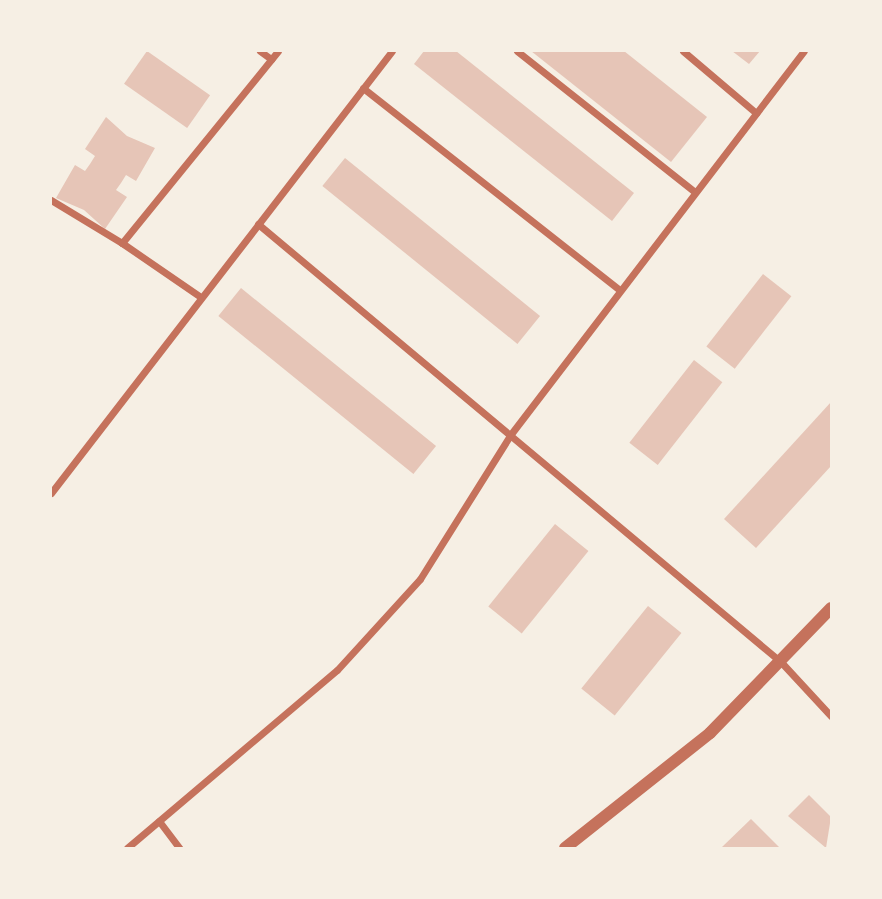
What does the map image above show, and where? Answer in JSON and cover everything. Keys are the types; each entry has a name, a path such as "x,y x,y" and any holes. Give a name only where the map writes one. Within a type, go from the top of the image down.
{"street":[{"path":"260,51 271,59"},
{"path":"122,243 278,51"},
{"path":"51,492 199,296 392,51"},
{"path":"517,51 695,192"},
{"path":"683,51 756,113"},
{"path":"127,848 338,670 420,579 511,434 804,51"},
{"path":"363,88 620,290"},
{"path":"51,200 122,243 199,296"},
{"path":"258,224 781,662 831,716"},
{"path":"565,848 710,733 831,608"},
{"path":"159,821 179,848"}],"building":[{"path":"147,51 210,95 187,128 124,84"},
{"path":"424,51 456,51 634,193 612,221 414,64"},
{"path":"531,51 624,51 707,117 671,162"},
{"path":"732,51 760,51 749,64"},
{"path":"106,117 127,136 155,148 136,181 126,175 116,190 127,197 105,229 84,210 56,198 75,165 85,171 95,156 85,149"},
{"path":"345,158 540,316 517,344 322,186"},
{"path":"763,274 791,296 735,369 706,346"},
{"path":"241,288 436,446 413,474 218,316"},
{"path":"694,360 722,382 658,465 629,443"},
{"path":"831,402 831,466 756,548 724,519"},
{"path":"555,524 588,551 522,633 488,606"},
{"path":"648,606 681,633 615,715 581,688"},
{"path":"809,795 831,817 826,848 788,816"},
{"path":"751,819 780,848 722,847"}]}
